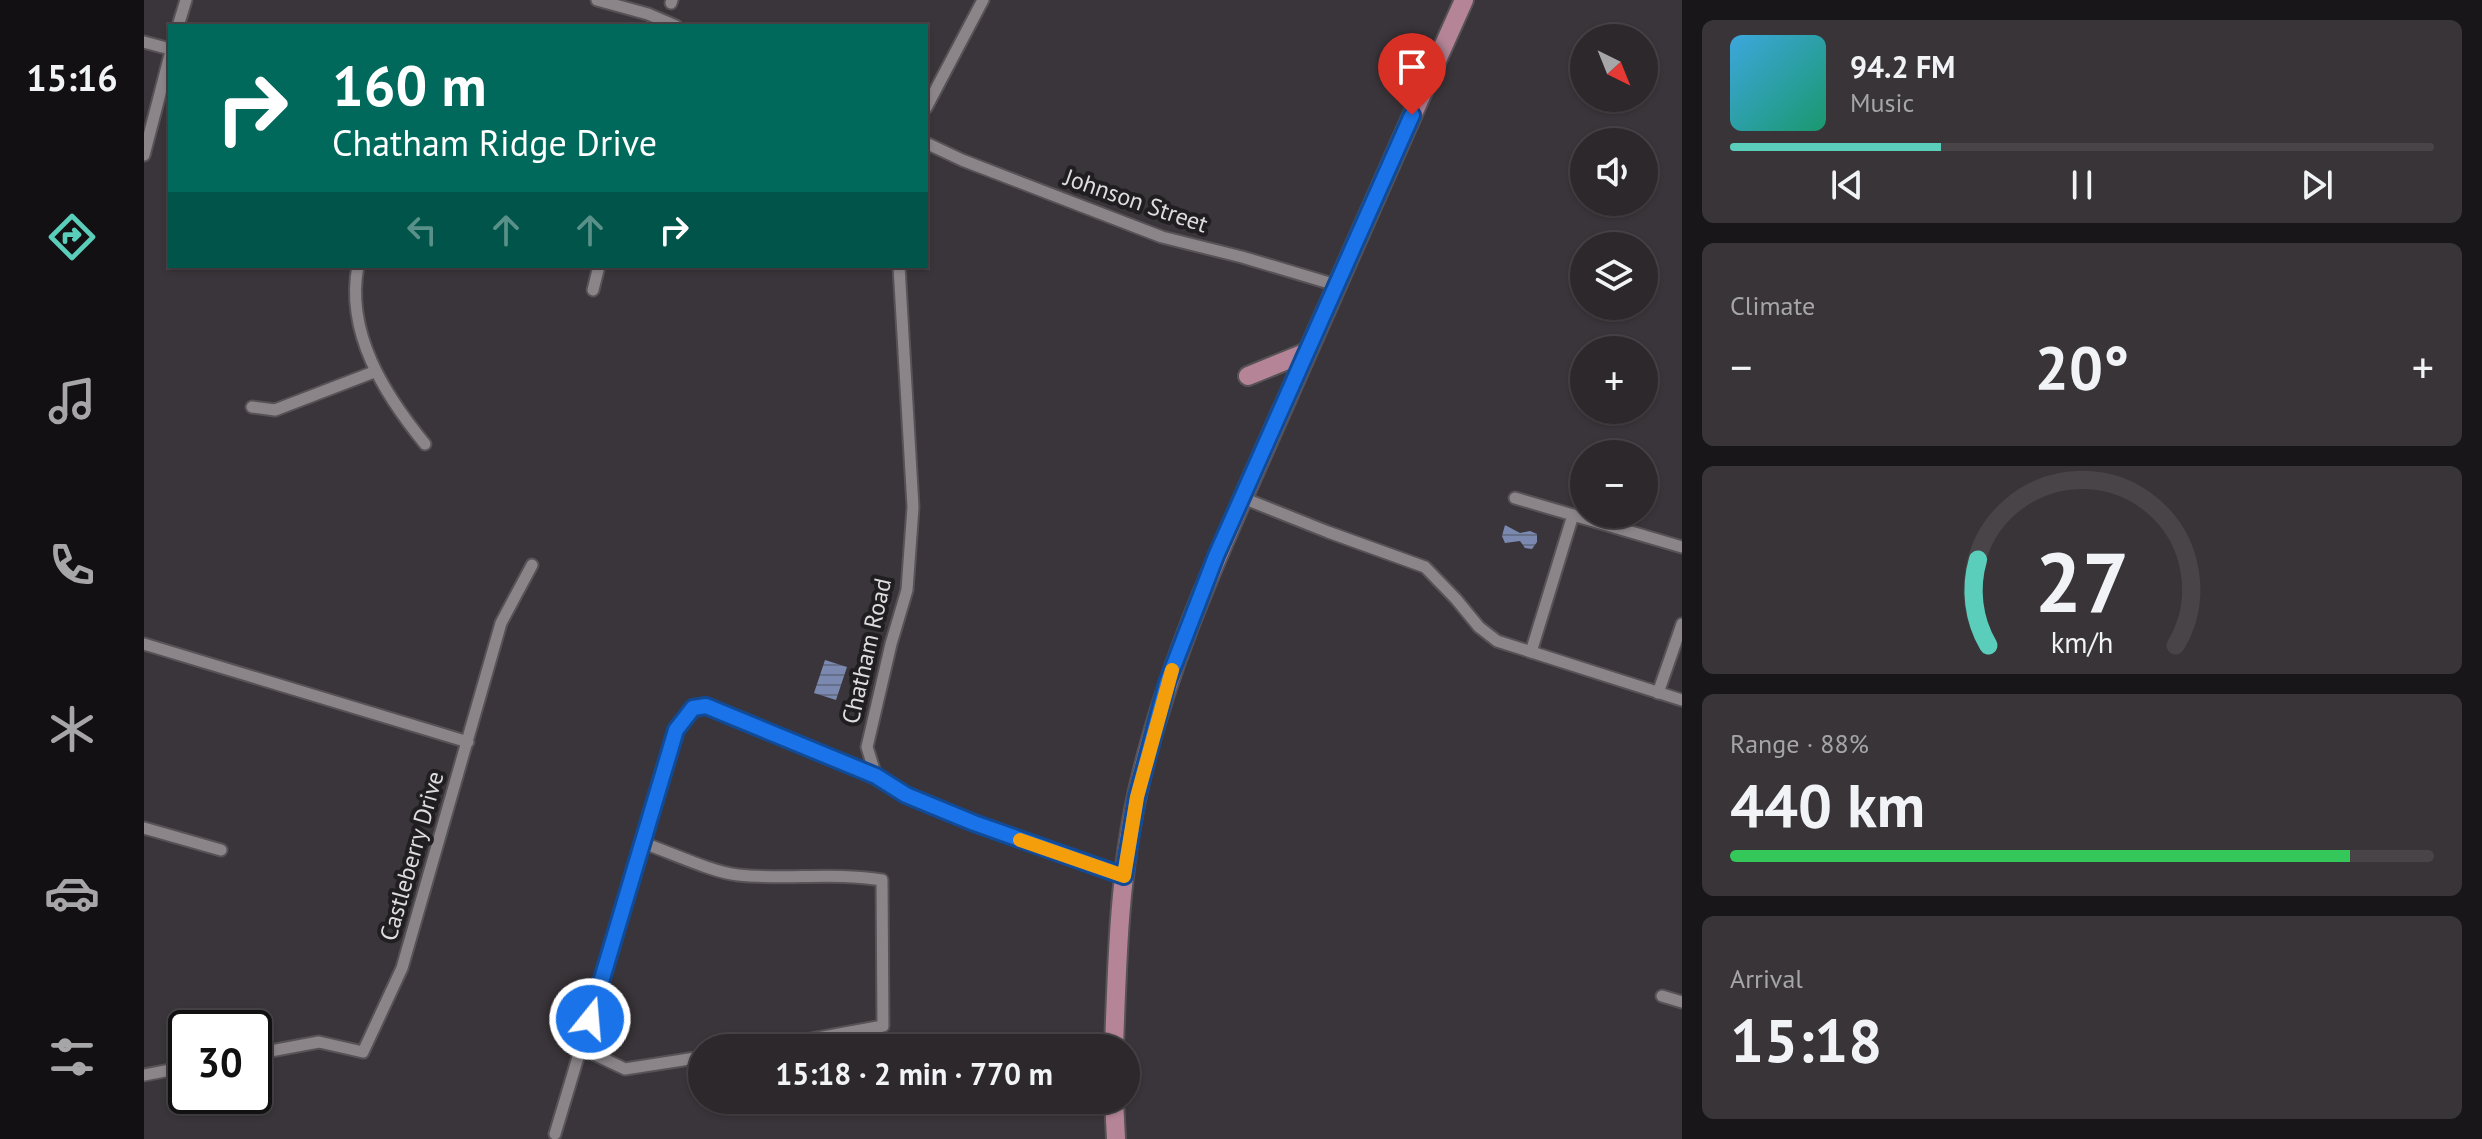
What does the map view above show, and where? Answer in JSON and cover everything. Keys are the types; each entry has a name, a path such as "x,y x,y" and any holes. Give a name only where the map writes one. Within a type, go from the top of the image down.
{"main road":[{"path":"1114,1034 1117,936 1124,876 1137,797 1167,683 1216,556 1464,0"},
{"path":"1248,376 1307,352"},
{"path":"1115,1114 1116,1139"}],"street":[{"path":"179,24 186,0"},
{"path":"597,0 671,24"},
{"path":"928,102 983,0"},
{"path":"144,42 168,51"},
{"path":"144,155 168,60"},
{"name":"Johnson Street","path":"928,144 1162,237 1336,285"},
{"path":"358,268 359,323 374,372 425,444"},
{"path":"593,290 598,268"},
{"name":"Chatham Road","path":"876,776 867,747 907,590 913,507 899,268"},
{"path":"252,407 275,410 374,372"},
{"path":"1243,498 1425,567 1479,627 1497,641 1682,700"},
{"path":"1515,498 1570,514"},
{"path":"1531,652 1570,525"},
{"path":"1617,528 1682,547"},
{"name":"Castleberry Drive","path":"272,1051 319,1042 363,1052 402,968 501,623 532,565"},
{"path":"1658,693 1682,624"},
{"path":"144,644 468,742"},
{"path":"555,1134 676,730 693,708 706,706 876,776 906,795 974,823 1124,876"},
{"path":"144,828 221,850"},
{"path":"643,843 733,874 781,878 850,875 882,880 883,1026 839,1034"},
{"path":"1662,996 1682,1002"},
{"path":"581,1048 625,1069 688,1059"},
{"path":"144,1075 168,1070"}],"water":[{"path":"1505,525 1520,533 1530,531 1537,534 1537,542 1532,549 1525,548 1520,541 1505,543 1502,536"},
{"path":"825,660 847,667 836,700 814,693"}],"slow traffic":[{"path":"1020,840 1124,876 1137,797 1172,670"}],"route":[{"path":"590,1019 676,730 693,708 706,706 876,776 906,795 974,823 1124,876 1137,797 1167,683 1216,556 1412,115"}]}
